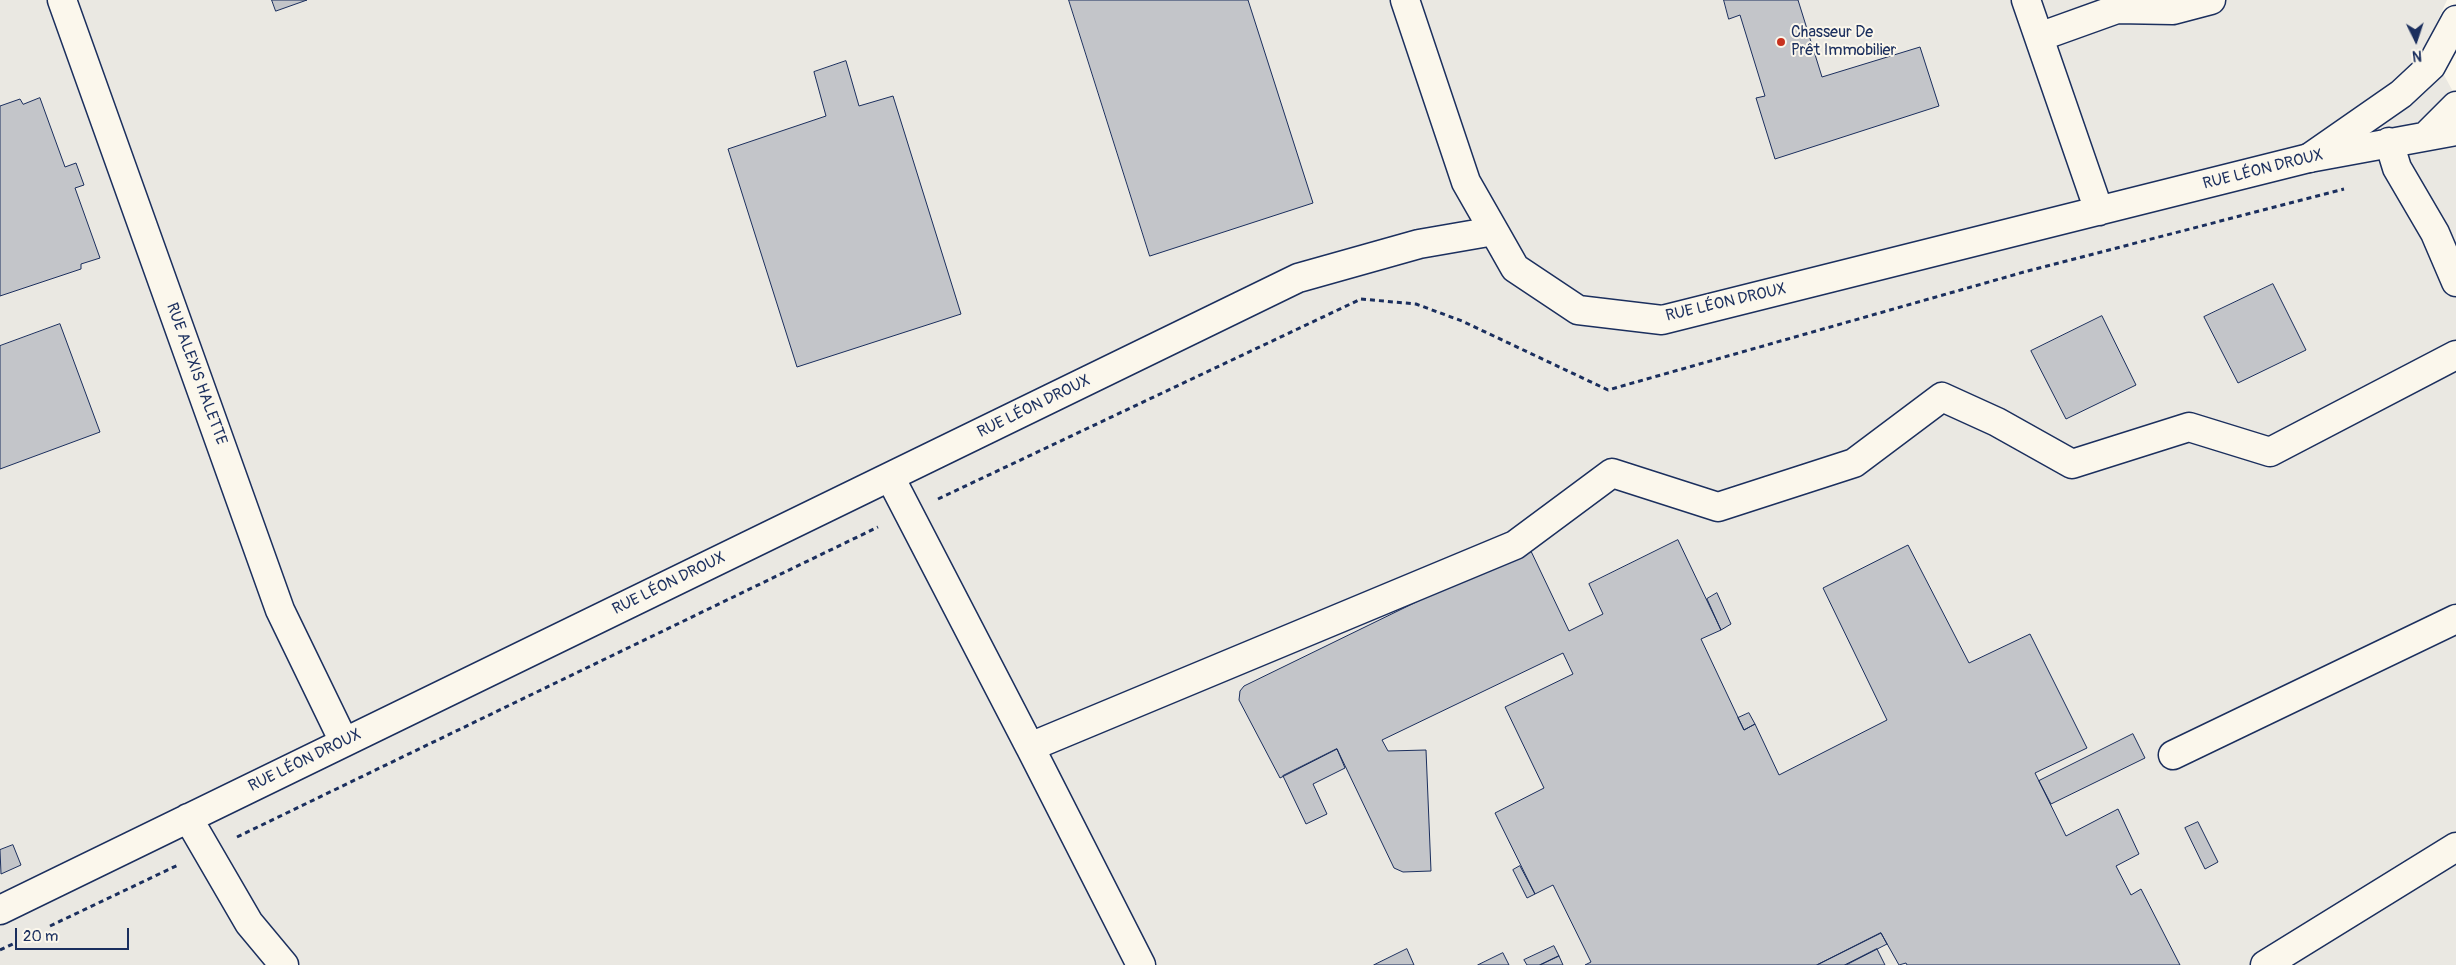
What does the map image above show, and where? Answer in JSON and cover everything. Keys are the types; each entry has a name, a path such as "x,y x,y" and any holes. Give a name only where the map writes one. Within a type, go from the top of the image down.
{"street":[{"name":"RUE ALEXIS HALETTE","path":"62,0 280,610 344,742"},
{"path":"1405,0 1466,182 1494,231"},
{"path":"2026,0 2099,211"},
{"path":"2039,36 2122,5 2173,10 2211,0"},
{"path":"2309,158 2401,94 2431,66 2456,20"},
{"path":"2427,135 2456,106"},
{"name":"RUE LÉON DROUX","path":"0,910 1298,278 1419,244 1494,231 1515,268 1578,310 1662,320 2309,158 2456,131"},
{"path":"2389,142 2397,168 2435,233 2456,282"},
{"path":"1030,747 1515,545 1612,473 1718,507 1854,463 1942,397 1997,422 2072,464 2189,427 2270,452 2456,355"},
{"path":"890,477 1142,965"},
{"path":"2173,755 2456,620"},
{"path":"188,818 250,923 284,965"},
{"path":"2265,965 2456,847"}],"path":[{"path":"45,929 908,512 1361,299"},
{"path":"0,950 18,942"}],"shaded area":[{"path":"0,0 2447,0 2427,44 2456,97 2456,965 0,965"}],"building":[{"path":"272,0 307,0 276,11"},
{"path":"1069,0 1248,0 1313,203 1150,256"},
{"path":"1724,0 1798,0 1822,77 1920,47 1939,106 1775,159 1756,98 1765,96 1740,15 1729,19"},
{"path":"846,61 859,106 893,96 961,314 797,367 728,149 826,116 814,72"},
{"path":"40,98 65,167 76,163 84,185 75,188 100,258 81,264 81,269 0,296 0,106 20,99 23,104"},
{"path":"2273,284 2306,350 2238,383 2204,317"},
{"path":"2102,316 2136,385 2066,419 2031,351"},
{"path":"60,324 100,432 0,469 0,346"},
{"path":"1678,540 1721,630 1701,639 1744,730 1755,724 1779,775 1887,720 1823,588 1908,545 1969,663 2030,634 2087,748 2035,773 2066,836 2118,809 2139,854 2116,866 2131,895 2141,889 2180,965 1907,965 1906,963 1899,965 1881,933 1817,965 1585,965 1591,962 1553,885 1535,894 1495,813 1544,788 1505,707 1573,674 1563,653 1382,740 1388,751 1426,750 1431,871 1403,872 1394,868 1337,749 1280,778 1239,700 1240,691 1244,686 1529,547 1569,631 1603,614 1589,584"},
{"path":"1717,593 1731,624 1721,630 1707,599"},
{"path":"1749,713 1755,724 1744,730 1738,718"},
{"path":"2133,734 2145,758 2051,804 2039,781"},
{"path":"1337,749 1345,768 1313,784 1327,814 1306,824 1283,776"},
{"path":"2198,822 2218,862 2205,869 2185,828"},
{"path":"13,845 21,865 1,874 0,850"},
{"path":"1520,866 1535,894 1527,898 1513,870"},
{"path":"1881,933 1887,944 1846,965 1817,965"},
{"path":"1554,946 1559,956 1540,965 1527,965 1524,960"},
{"path":"1407,949 1414,965 1374,965"},
{"path":"1877,949 1885,965 1845,965"},
{"path":"1503,953 1509,965 1478,965"},
{"path":"1559,956 1563,965 1540,965"}],"place":[{"name":"Chasseur De Prêt Immobilier","path":"1781,42"}]}
